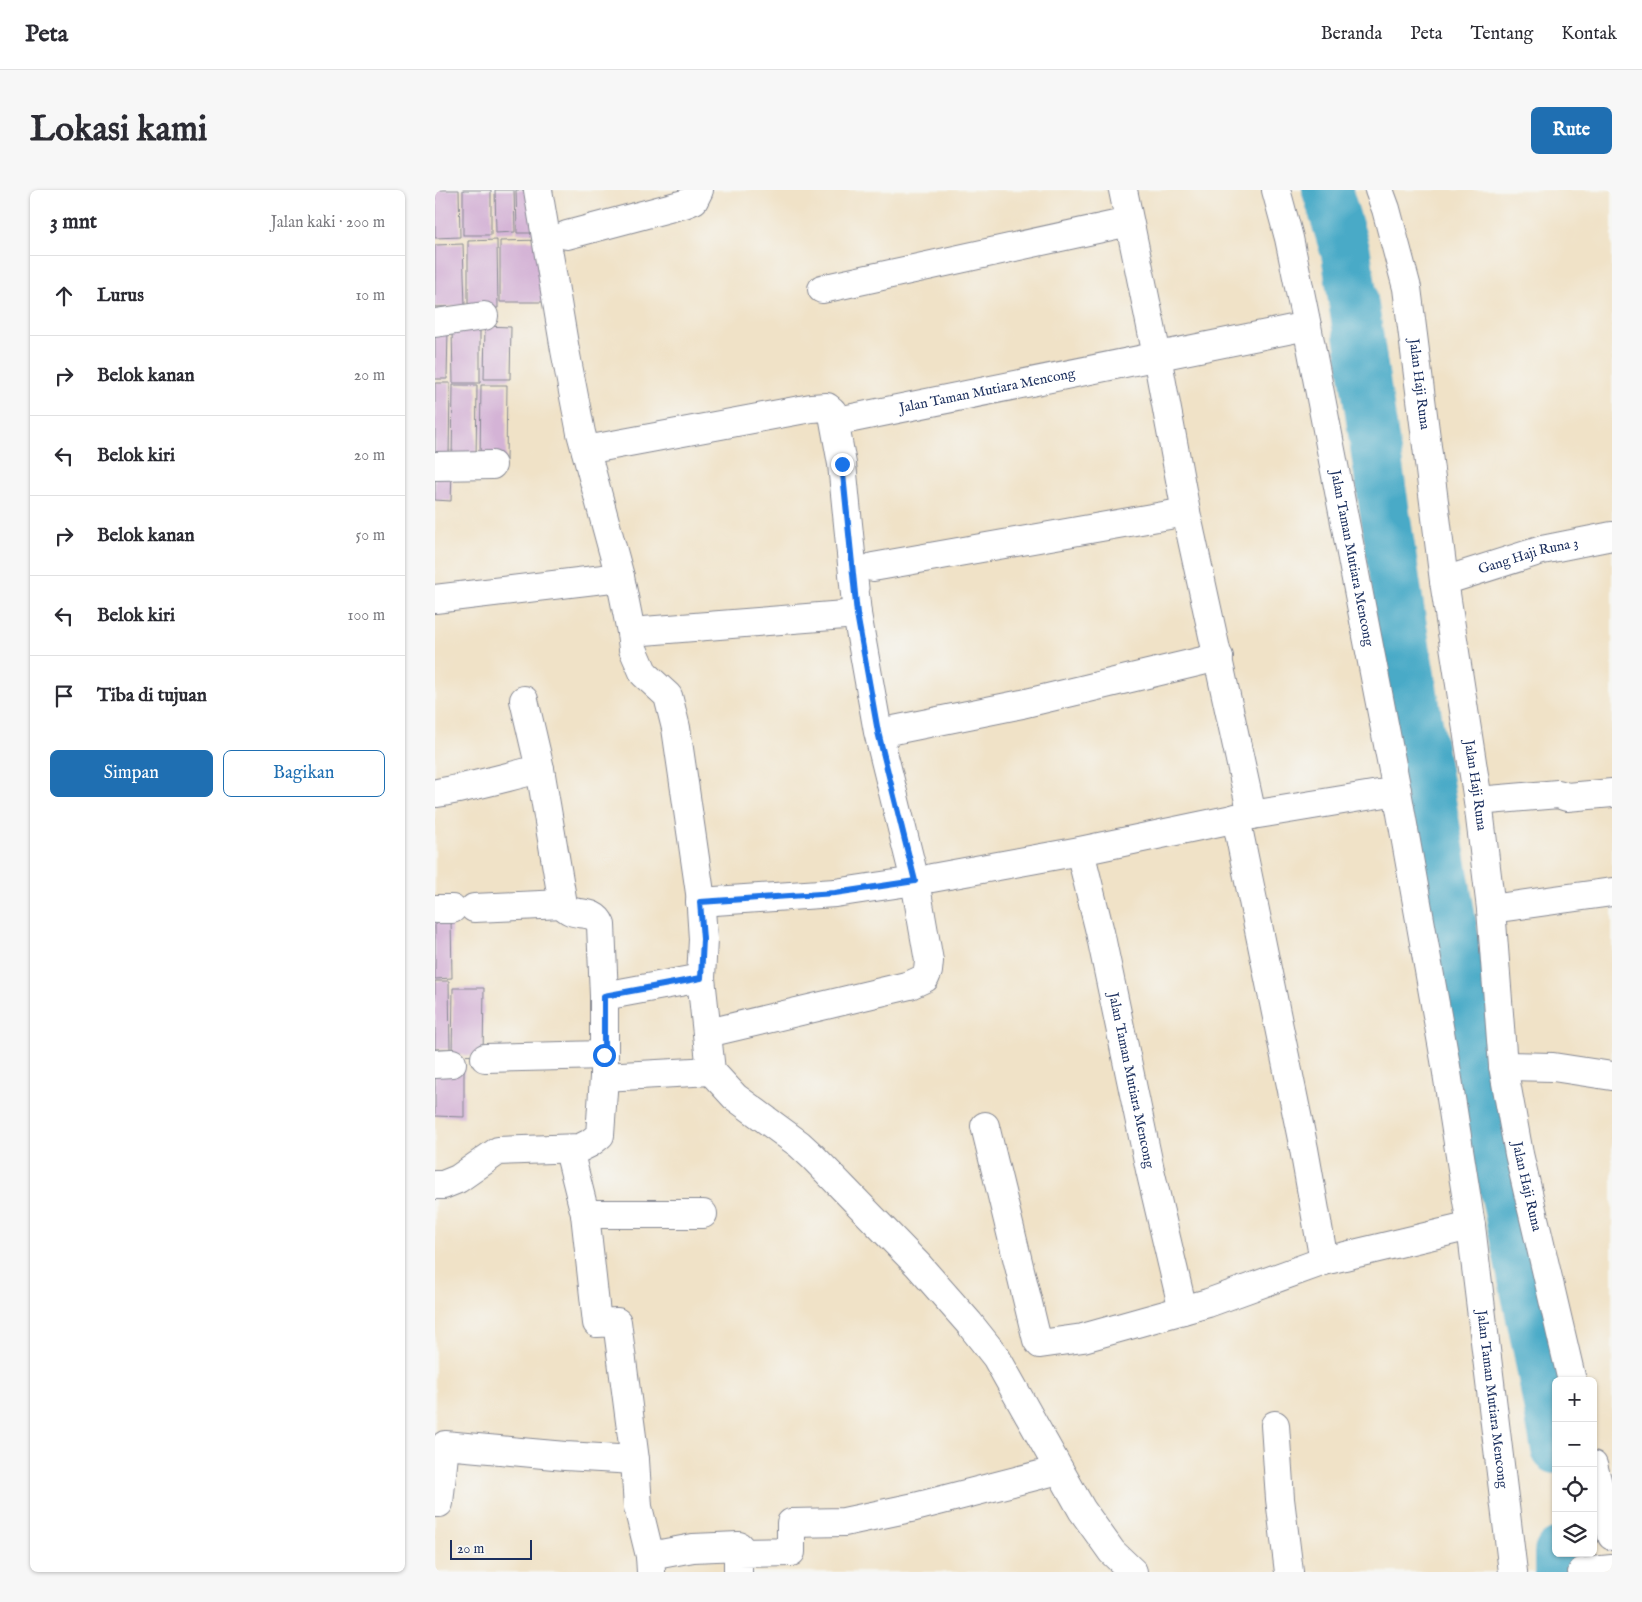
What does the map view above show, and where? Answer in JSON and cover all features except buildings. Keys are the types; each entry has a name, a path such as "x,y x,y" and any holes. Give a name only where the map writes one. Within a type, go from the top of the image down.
{"street":[{"path":"537,190 569,368 586,450 620,577 633,649 644,674 668,696 676,728 700,902 703,939 701,978 711,1071 735,1097 799,1144 813,1157 918,1265 969,1322 996,1357 1082,1510 1112,1552 1133,1572"},
{"path":"567,235 684,204 694,200 699,190"},
{"path":"1123,190 1186,512 1219,657 1244,816 1324,1261"},
{"name":"Jalan Taman Mutiara Mencong","path":"1276,190 1289,238 1307,326 1397,791 1445,1060 1471,1226 1513,1572"},
{"name":"Jalan Haji Runa","path":"1379,190 1386,208 1407,288 1444,581 1478,801 1491,909 1503,1066 1519,1154 1571,1377"},
{"path":"822,289 1129,222"},
{"path":"435,323 484,316"},
{"name":"Jalan Taman Mutiara Mencong","path":"848,419 1307,326"},
{"path":"586,450 802,410 827,408 832,411 834,420 842,464 857,614 878,732 923,880 929,961 928,971 925,978 910,985 708,1033"},
{"path":"435,466 492,466"},
{"path":"873,567 1186,512"},
{"name":"Gang Haji Runa 3","path":"1444,581 1542,550 1612,536"},
{"path":"435,599 620,577"},
{"path":"631,632 857,614"},
{"path":"894,730 1022,704 1219,657"},
{"path":"435,1185 443,1185 459,1179 498,1151 569,1150 591,1143 600,1134 604,1066 601,925 599,919 593,914 571,911 566,909 563,904 540,769 524,700"},
{"path":"437,793 463,789 487,781 540,769"},
{"path":"700,902 835,893 923,880 1080,851 1244,816 1397,791"},
{"path":"1478,801 1558,794 1567,797 1612,793"},
{"name":"Jalan Taman Mutiara Mencong","path":"1080,851 1100,932 1150,1170 1183,1310"},
{"path":"1491,909 1612,892"},
{"path":"454,909 563,904"},
{"path":"604,996 701,978"},
{"path":"485,1058 711,1071"},
{"path":"1503,1066 1553,1067 1612,1076"},
{"path":"985,1126 1038,1343 1043,1345 1083,1338 1208,1303 1324,1261 1471,1226"},
{"path":"569,1150 585,1214 597,1322 617,1322 635,1460 638,1507 650,1564 693,1548 739,1546 738,1562 791,1552 791,1523 844,1522 915,1507 1059,1470"},
{"path":"585,1214 703,1214"},
{"path":"1275,1425 1280,1499 1289,1572"},
{"path":"435,1503 439,1503 445,1445 565,1456 635,1460"},
{"path":"1594,1467 1612,1536"}],"waterway":[{"path":"1327,190 1346,253 1404,640 1463,991 1552,1427"},
{"path":"1559,1557 1559,1572"}],"route":[{"path":"604,1055 604,996 701,978 703,939 700,902 835,893 915,881 878,732 857,614 842,464"}]}
